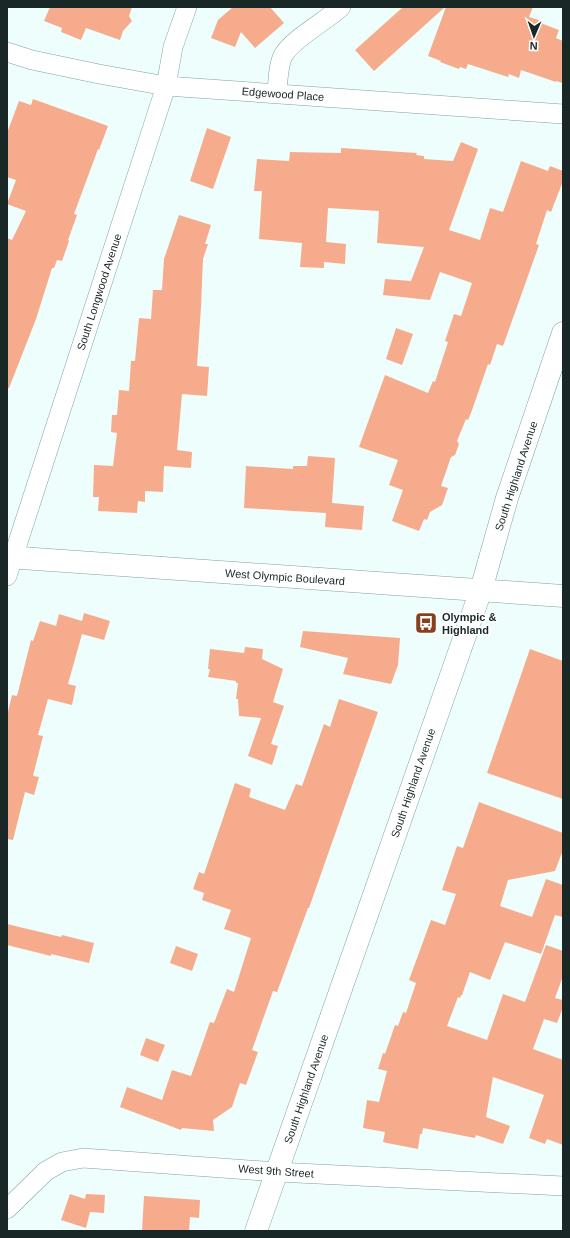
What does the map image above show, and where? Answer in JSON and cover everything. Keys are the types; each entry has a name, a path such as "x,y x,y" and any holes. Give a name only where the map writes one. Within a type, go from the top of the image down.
{"main road":[{"name":"South Highland Avenue","path":"256,1231 481,590 508,498 563,333"},
{"name":"West Olympic Boulevard","path":"9,563 563,596"}],"street":[{"name":"South Longwood Avenue","path":"9,563 166,86 172,47 187,7"},
{"path":"277,93 279,70 284,54 294,43 341,7"},
{"name":"Edgewood Place","path":"7,52 32,60 91,73 166,86 563,114"},
{"name":"West 9th Street","path":"7,1208 46,1171 62,1162 83,1158 277,1172 563,1186"}],"building":[{"path":"50,7 132,7 129,16 132,21 123,31 120,40 86,28 81,40 61,32 62,28 44,21"},
{"path":"233,7 270,7 284,23 255,48 241,32 235,47 211,38 218,20"},
{"path":"403,7 445,7 374,71 355,50"},
{"path":"446,7 533,7 529,17 539,20 538,22 559,30 556,38 563,41 563,83 521,70 519,78 509,74 508,77 468,64 466,69 460,67 459,69 428,56"},
{"path":"33,99 108,126 74,214 77,215 62,261 57,260 54,268 52,268 36,319 9,388 7,388 7,238 12,240 26,211 7,204 16,180 7,177 7,133 19,101 31,105"},
{"path":"207,128 231,137 213,189 190,181"},
{"path":"461,142 478,149 449,230 480,240 490,208 503,212 521,161 548,171 550,166 563,171 563,181 551,212 547,210 536,244 539,245 503,346 497,344 490,365 488,364 471,413 468,420 466,419 457,441 459,444 455,455 451,457 441,486 448,488 442,505 430,512 427,520 424,519 419,531 392,521 403,490 389,485 398,460 359,447 385,375 428,393 433,381 435,382 448,342 445,341 454,314 461,316 472,283 440,272 430,300 383,295 385,279 411,281 424,247 377,243 379,211 328,208 326,242 346,244 345,264 324,262 324,268 300,267 302,243 259,239 262,191 254,191 257,159 289,161 290,152 341,153 341,148 417,153 416,155 424,156 424,159 453,161"},
{"path":"179,215 211,225 205,244 208,244 203,259 197,366 209,367 207,396 182,394 177,450 192,452 191,468 164,466 163,492 145,491 145,502 138,501 137,513 98,511 99,497 93,497 94,465 113,466 117,433 111,432 112,415 117,415 119,390 129,391 131,361 135,361 139,318 151,319 153,290 162,290 164,259"},
{"path":"396,328 413,334 402,365 386,359"},
{"path":"308,456 335,458 332,503 364,506 362,530 325,527 326,513 244,508 246,466 293,469 293,466 307,466"},
{"path":"84,613 110,621 104,640 82,634 68,684 76,686 72,705 48,699 38,735 43,736 33,776 39,777 34,795 25,792 13,840 7,839 7,716 12,695 17,696 31,640 33,641 40,621 56,626 59,614 82,621"},
{"path":"303,631 400,638 398,665 391,684 343,674 348,658 300,647"},
{"path":"245,647 263,649 262,659 283,669 273,702 284,706 271,744 278,746 272,765 248,756 261,718 239,716 238,699 236,699 238,683 236,683 236,681 208,677 210,669 208,669 210,649 244,653"},
{"path":"530,649 563,661 563,799 487,773"},
{"path":"339,699 378,712 309,908 277,992 273,991 252,1050 258,1052 246,1085 240,1083 232,1107 213,1120 214,1131 182,1128 181,1130 120,1107 127,1087 162,1100 172,1070 191,1076 210,1022 214,1023 227,989 234,992 251,938 224,929 231,910 202,900 204,893 193,889 199,872 204,874 235,783 251,789 249,797 285,810 296,784 302,786 324,724 330,727"},
{"path":"479,802 563,833 563,850 555,871 508,880 500,906 532,917 546,879 563,885 563,917 555,915 541,954 505,942 490,980 470,972 462,995 460,998 458,997 447,1026 487,1040 503,994 525,1002 546,945 563,951 563,976 555,998 563,1000 563,1007 557,1023 544,1019 533,1049 563,1060 563,1145 547,1139 545,1144 529,1138 544,1095 493,1077 486,1117 510,1126 503,1144 476,1135 475,1138 423,1128 422,1134 420,1134 418,1149 383,1142 385,1132 363,1128 367,1100 379,1102 387,1071 378,1069 383,1053 385,1054 395,1025 398,1026 403,1012 406,1013 416,983 409,980 431,920 445,925 456,894 442,890 457,846 463,848"},
{"path":"7,924 94,943 89,963 51,954 51,956 7,945"},
{"path":"176,946 198,954 192,971 170,963"},
{"path":"146,1038 165,1045 158,1062 140,1055"},
{"path":"70,1194 85,1199 86,1194 105,1195 104,1213 90,1212 86,1228 61,1220"},
{"path":"144,1196 200,1200 199,1218 190,1217 189,1231 142,1231"}],"place":[{"name":"Olympic & Highland","path":"426,623"}]}
